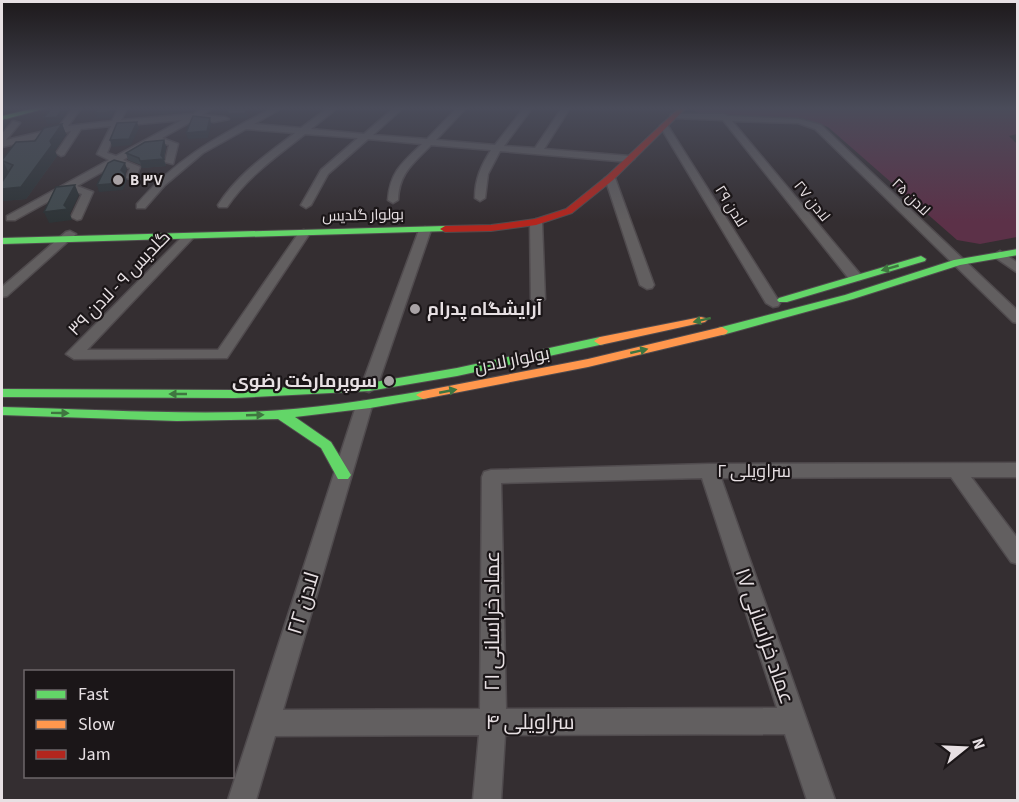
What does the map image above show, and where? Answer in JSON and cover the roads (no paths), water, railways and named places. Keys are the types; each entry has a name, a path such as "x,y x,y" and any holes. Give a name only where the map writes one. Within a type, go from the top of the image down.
{"street":[{"path":"61,153 66,145"},
{"path":"106,145 102,154 135,166 131,178"},
{"path":"11,218 140,145"},
{"path":"170,162 174,145"},
{"path":"141,206 161,183 210,145"},
{"path":"222,205 251,171 286,145"},
{"path":"306,205 324,172 355,145"},
{"path":"393,200 394,182 405,166 426,145"},
{"path":"470,145 625,158"},
{"path":"480,198 478,187 483,168 502,145"},
{"path":"538,151 542,145"},
{"name":"بولوار گلدیس","path":"2,235 189,236 491,228 536,222 569,211 610,178 625,158 639,145"},
{"name":"بولوار گلدیس","path":"2,241 67,236 490,223 516,220 562,207 579,196 640,145"},
{"name":"لادن ۲۹","path":"675,145 768,304"},
{"name":"لادن ۲۷","path":"748,145 855,277"},
{"name":"لادن ۲۵","path":"837,145 1017,319"},
{"path":"2,150 14,153"},
{"path":"576,154 597,166"},
{"path":"610,178 647,285"},
{"path":"68,186 88,192 77,217"},
{"path":"2,207 31,206"},
{"path":"536,222 538,299"},
{"name":"لادن ۲۲","path":"242,801 367,396 425,230"},
{"name":"گلدیس ۹ - لادن ۳۹","path":"189,236 74,354 222,356 304,233"},
{"path":"2,293 67,236"},
{"path":"768,304 946,251 1017,240"},
{"name":"بولوار لادن","path":"2,393 367,396 588,363 732,329 849,297 958,262 1017,252"},
{"path":"1000,255 1017,269"},
{"name":"بولوار لادن","path":"2,411 227,416 281,414 718,316"},
{"path":"281,414 326,445 343,475"},
{"name":"سراویلی ۲","path":"491,477 709,471 957,472 1017,470"},
{"name":"عماد خراسانی ۱۷","path":"709,471 821,801"},
{"path":"957,472 1017,556"},
{"name":"عماد خراسانی ۲۱","path":"487,801 493,722 491,477"},
{"name":"سراویلی ۴","path":"266,723 794,721"}],"place":[{"name":"B ۳۷","path":"118,180"},
{"name":"آرایشگاه پدرام","path":"415,309"},
{"name":"سوپرمارکت رضوی","path":"389,381"}]}
